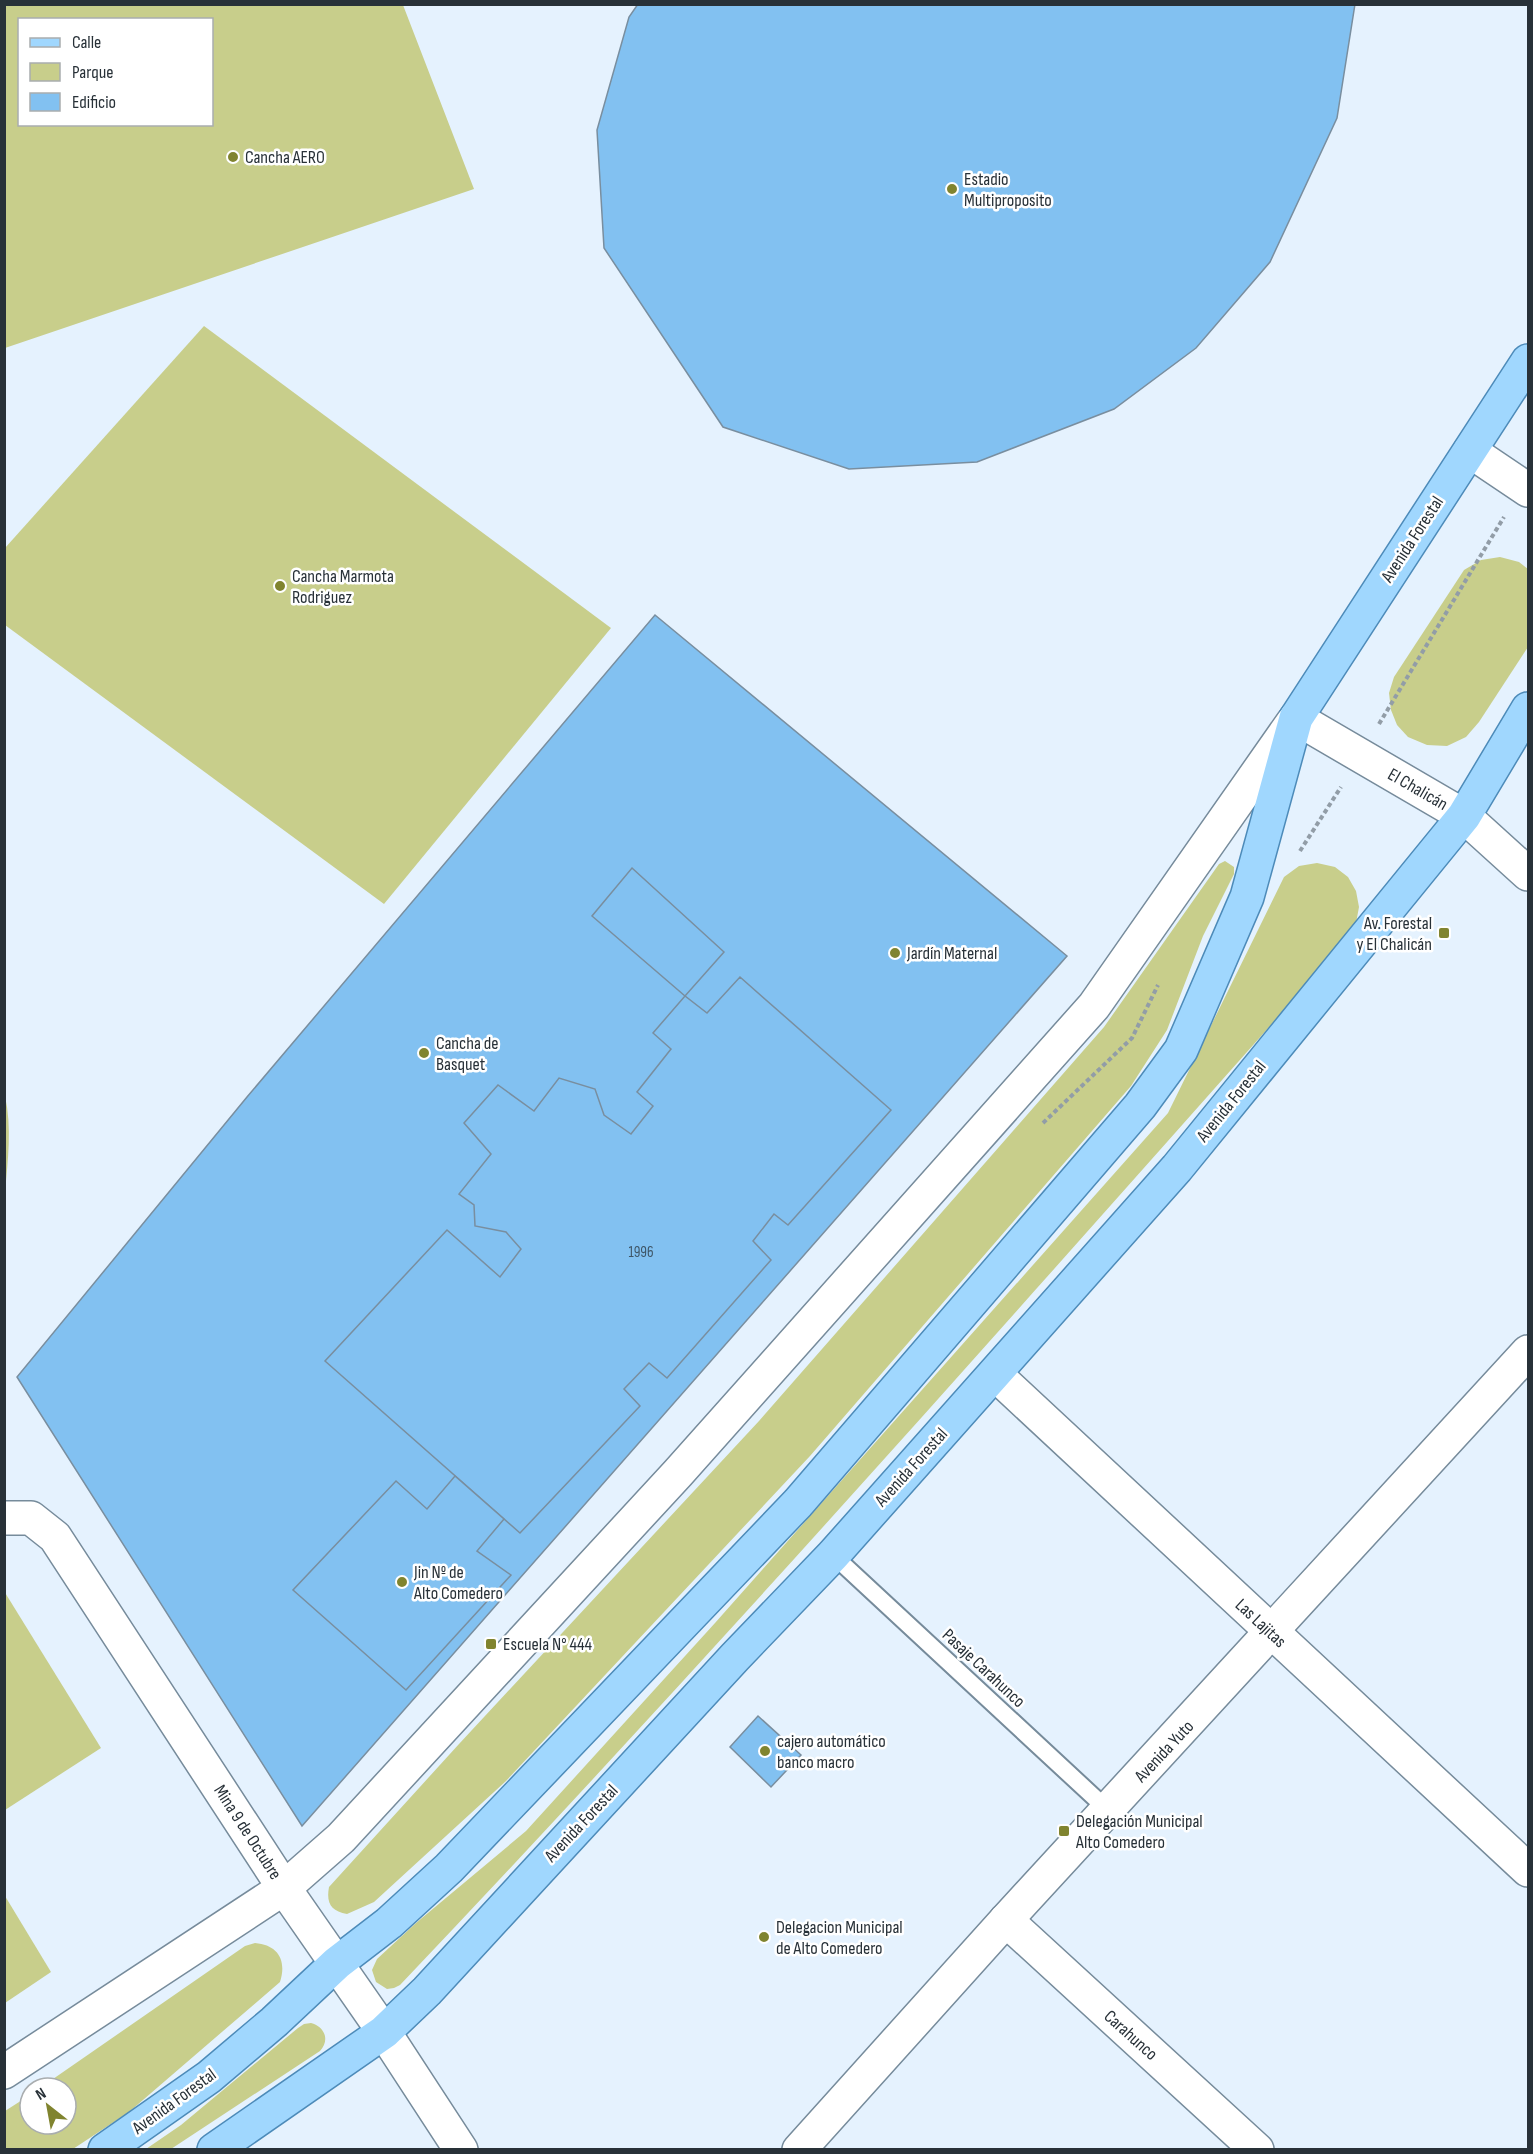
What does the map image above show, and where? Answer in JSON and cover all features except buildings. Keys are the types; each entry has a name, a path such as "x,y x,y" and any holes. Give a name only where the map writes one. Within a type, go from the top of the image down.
{"main road":[{"name":"Avenida Forestal","path":"105,2150 209,2077 274,2022 337,1963 389,1923 449,1868 798,1503 1140,1106 1180,1050 1247,897 1296,718 1528,361"},
{"name":"Avenida Forestal","path":"214,2150 384,2032 427,1991 735,1657 833,1555 1177,1168 1464,816 1528,709"}],"street":[{"path":"1470,451 1526,489"},
{"name":"El Chalicán","path":"1296,718 1464,816 1528,874"},
{"name":"Avenida Forestal","path":"4,2072 284,1888 348,1830 662,1491 1094,1006 1296,718"},
{"name":"Avenida Yuto","path":"799,2150 1006,1920 1525,1363"},
{"name":"Las Lajitas","path":"994,1374 1528,1870"},
{"name":"Mina 9 de Octubre","path":"18,1518 55,1537 284,1888 384,2032 461,2150"},
{"name":"Carahunco","path":"1006,1920 1257,2150"}],"lane":[{"name":"Pasaje Carahunco","path":"833,1555 1109,1811"}],"path":[{"path":"1294,860 1321,820 1471,570 1526,489"}],"green space":[{"name":"Cancha AERO","path":"403,5 474,189 5,348 4,6"},
{"name":"Cancha Marmota Rodriguez","path":"204,326 611,628 384,904 5,625 5,548"},
{"path":"1500,557 1519,562 1528,569 1528,647 1479,722 1466,737 1447,746 1427,745 1408,737 1397,725 1391,710 1389,693 1394,677 1464,570 1481,560"},
{"path":"1225,861 1234,867 1234,874 1203,936 1167,1030 1131,1086 810,1456 506,1781 374,1902 347,1914 333,1908 328,1898 329,1887 759,1421 1104,1027 1219,864"},
{"path":"1317,863 1335,867 1348,877 1356,891 1359,907 1356,923 1294,999 851,1496 514,1864 400,1985 387,1989 376,1982 372,1970 377,1959 416,1923 526,1831 715,1623 1168,1113 1284,877 1299,866"},
{"path":"5,1096 9,1132 5,1192"},
{"path":"4,1591 101,1748 5,1810 4,1810"},
{"path":"5,1896 51,1972 4,2003"},
{"path":"255,1943 263,1944 275,1950 282,1967 280,1982 129,2112 73,2149 5,2149 5,2111 18,2103 18,2136 78,2136 78,2076 57,2076 245,1946"},
{"path":"311,2023 320,2028 324,2034 325,2043 320,2051 171,2149 146,2149 181,2125 298,2028"}],"place":[{"name":"Cancha AERO","path":"233,157"},
{"name":"Estadio Multiproposito","path":"952,189"},
{"name":"Cancha Marmota Rodriguez","path":"280,586"},
{"name":"Av. Forestal y El Chalicán","path":"1444,933"},
{"name":"Jardín Maternal","path":"895,953"},
{"name":"Cancha de Basquet","path":"424,1053"},
{"name":"Jin Nº de Alto Comedero","path":"402,1582"},
{"name":"Escuela N° 444","path":"491,1644"},
{"name":"cajero automático banco macro","path":"765,1751"},
{"name":"Delegación Municipal Alto Comedero","path":"1064,1831"},
{"name":"Delegacion Municipal de Alto Comedero","path":"764,1937"}]}
